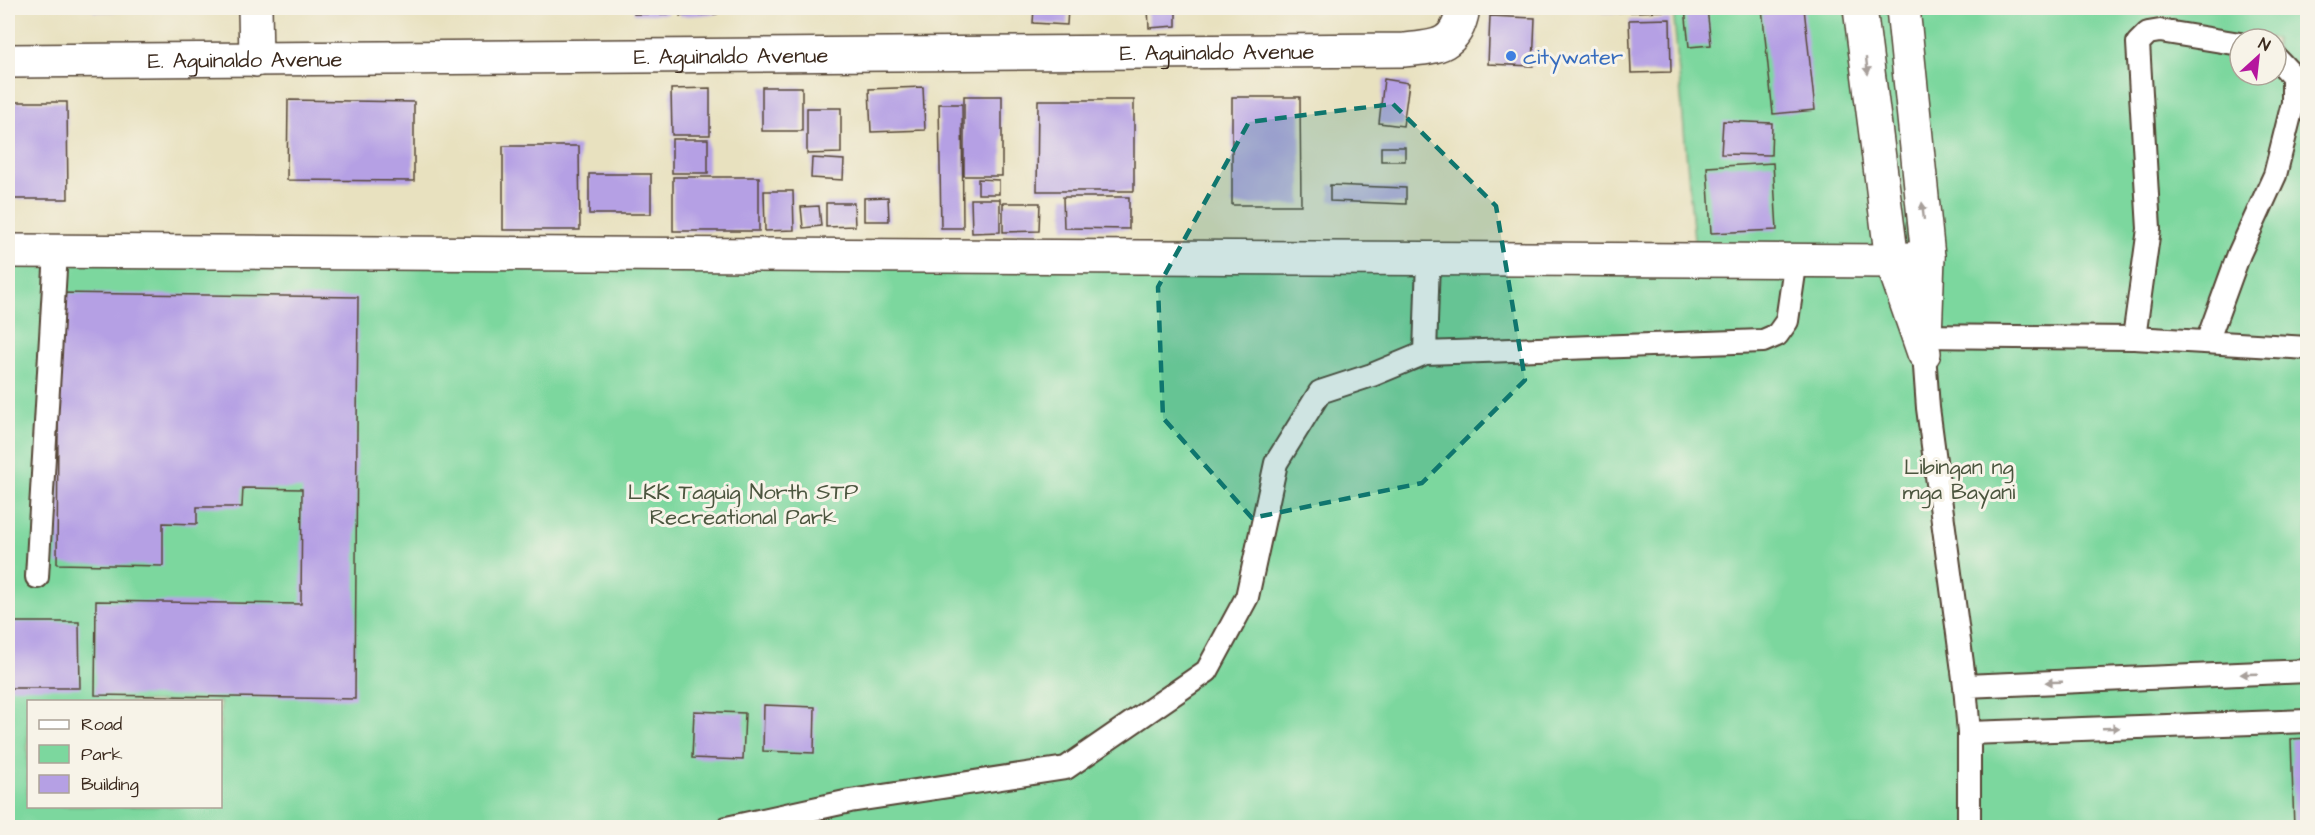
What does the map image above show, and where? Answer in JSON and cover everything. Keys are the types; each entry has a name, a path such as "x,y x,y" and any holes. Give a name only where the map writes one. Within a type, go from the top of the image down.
{"street":[{"path":"255,8 256,60"},
{"name":"E. Aguinaldo Avenue","path":"8,61 1404,50 1431,48 1451,39 1461,19 1463,8"},
{"path":"1860,8 1892,261 1922,342"},
{"path":"1903,8 1928,257 1922,342"},
{"path":"8,251 1892,261 1928,257"}],"lane":[{"path":"2134,338 2149,229 2138,43 2148,33 2160,31 2228,42"},
{"path":"2207,342 2239,254 2275,175 2293,103 2293,76 2288,71"},
{"path":"37,577 56,252"},
{"path":"1425,353 1428,259"},
{"path":"727,828 850,801 1066,768 1207,671 1247,597 1276,463 1320,392 1372,375 1425,353 1763,341 1777,335 1787,321 1796,259"},
{"path":"1969,828 1969,733 1965,686 1928,408 1922,342 2134,338 2307,348"},
{"path":"1965,686 2307,671"},
{"path":"1969,733 2307,721"}],"highlighted area":[{"path":"1393,104 1496,206 1525,380 1422,483 1252,518 1163,418 1158,287 1249,122"}],"green space":[{"name":"Libingan ng mga Bayani","path":"1673,8 2307,8 2307,827 8,828 8,247 1695,250"}],"building":[{"path":"93,8 124,8 124,11 94,12"},
{"path":"634,8 668,8 668,14 634,14"},
{"path":"680,8 716,8 717,14 680,16"},
{"path":"719,8 763,8 763,12 719,11"},
{"path":"925,8 945,8 946,13 926,13"},
{"path":"1034,8 1068,8 1067,25 1033,23"},
{"path":"1148,8 1176,8 1176,26 1149,28"},
{"path":"1601,8 1663,8 1663,11 1602,13"},
{"path":"1685,8 1707,8 1711,45 1689,47"},
{"path":"1762,8 1804,8 1815,110 1773,114"},
{"path":"1490,16 1535,18 1533,66 1488,64"},
{"path":"1670,19 1671,72 1631,73 1629,20"},
{"path":"1384,79 1409,83 1403,126 1379,123"},
{"path":"762,87 802,87 802,131 762,131"},
{"path":"923,87 925,130 871,132 869,89"},
{"path":"710,88 710,135 672,135 671,89"},
{"path":"964,96 1002,96 1002,176 964,176"},
{"path":"1232,97 1300,97 1301,205 1232,205"},
{"path":"288,100 414,102 414,181 287,180"},
{"path":"1038,100 1134,100 1134,191 1037,191"},
{"path":"8,102 67,102 68,199 8,199"},
{"path":"939,104 962,104 963,228 941,228"},
{"path":"807,108 841,108 841,153 807,154"},
{"path":"1723,121 1772,123 1771,155 1721,154"},
{"path":"672,139 708,139 708,173 672,173"},
{"path":"503,146 579,146 580,230 503,230"},
{"path":"1381,147 1405,147 1405,161 1381,161"},
{"path":"812,158 844,160 843,180 811,178"},
{"path":"1773,163 1777,230 1711,233 1707,167"},
{"path":"589,174 651,174 651,214 589,214"},
{"path":"673,177 759,177 759,231 673,231"},
{"path":"978,179 999,180 999,194 978,194"},
{"path":"1330,185 1406,188 1406,204 1330,201"},
{"path":"764,191 793,191 794,230 765,231"},
{"path":"888,197 889,221 864,221 864,198"},
{"path":"1063,197 1129,197 1129,229 1064,228"},
{"path":"971,199 1000,199 1000,232 972,233"},
{"path":"826,203 854,203 855,226 826,227"},
{"path":"1003,203 1040,203 1039,231 1003,232"},
{"path":"819,206 821,226 803,228 801,207"},
{"path":"59,293 358,297 355,699 95,695 96,601 301,604 302,489 243,488 242,507 197,507 197,524 163,523 163,566 57,564"},
{"path":"8,622 79,622 80,688 8,688"},
{"path":"764,705 815,707 814,753 763,751"},
{"path":"694,711 745,713 743,760 692,758"},
{"path":"2308,738 2308,828 2294,828 2291,739"}],"place":[{"name":"citywater","path":"1511,56"}],"park label":[{"name":"LKK Taguig North STP Recreational Park","path":"743,504"}]}
